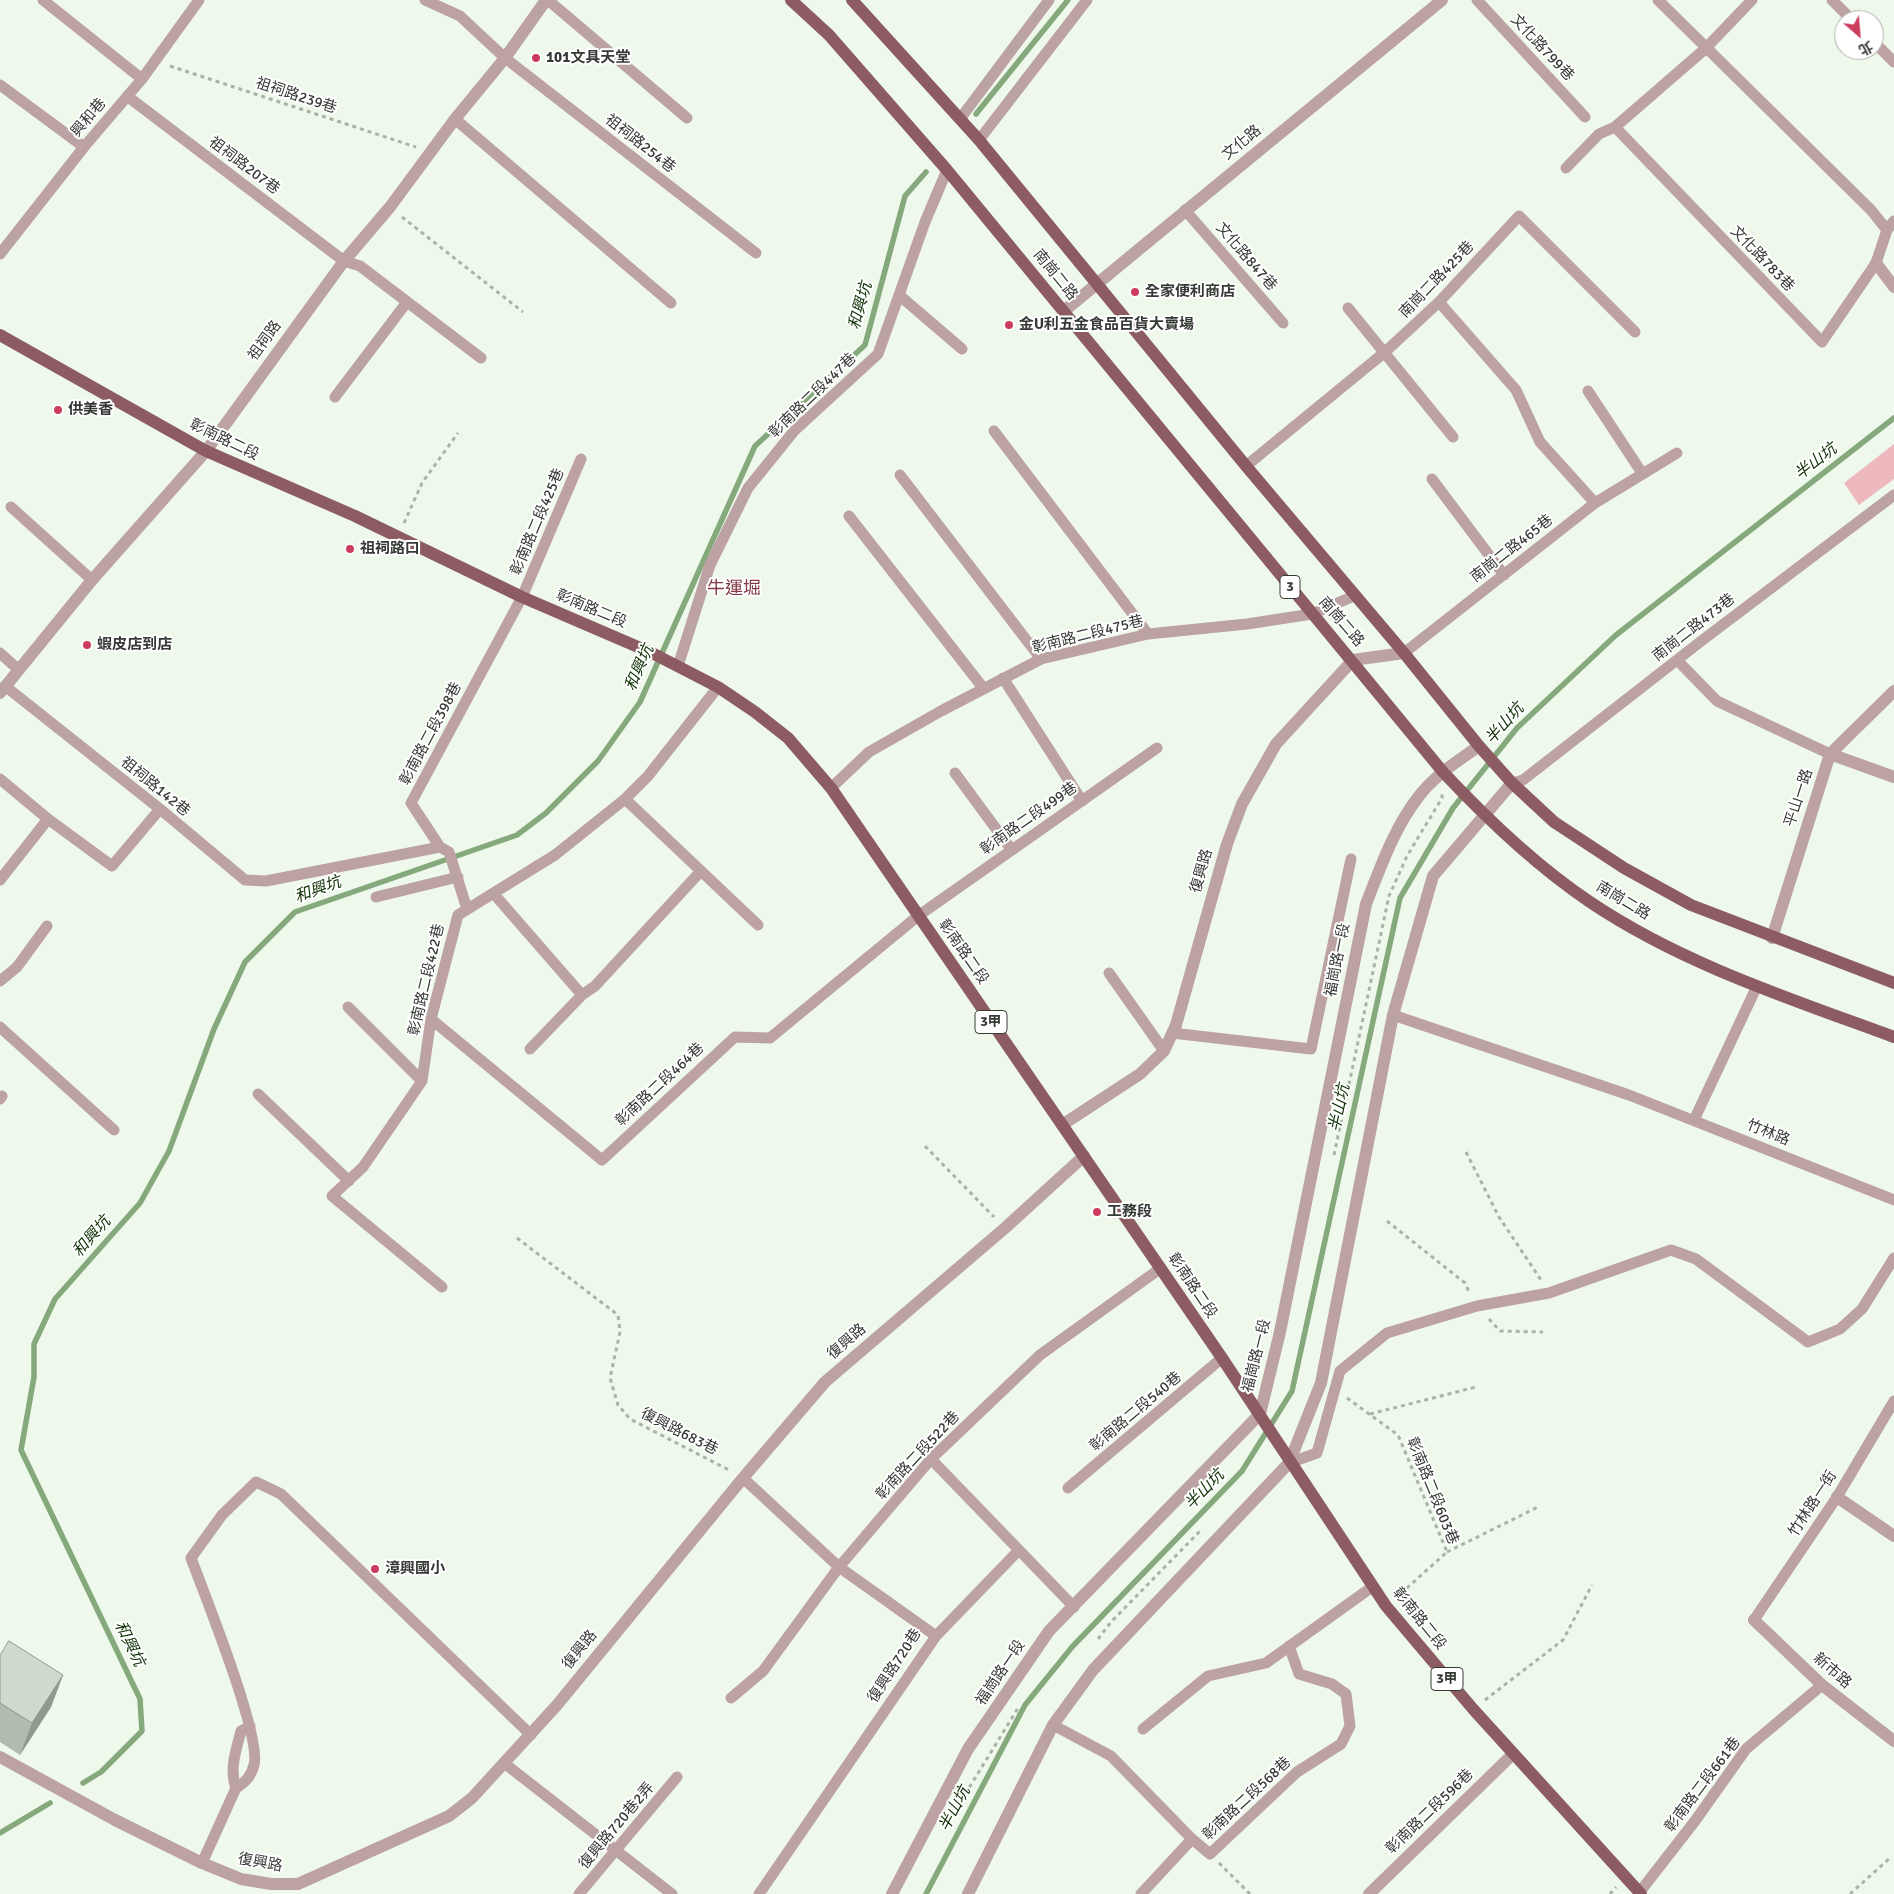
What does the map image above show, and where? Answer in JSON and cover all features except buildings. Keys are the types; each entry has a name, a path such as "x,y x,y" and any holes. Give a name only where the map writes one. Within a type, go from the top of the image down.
{"main road":[{"name":"南崗二路","path":"791,0 829,35 947,170 1443,772 1484,814 1528,855 1591,902 1674,950 1757,986 1894,1037"},
{"name":"南崗二路","path":"852,0 979,140 1246,466 1512,783 1554,822 1624,868 1691,906 1894,983"},
{"name":"彰南路二段","path":"0,335 206,452 398,537 522,597 674,664 718,687 755,712 788,738 831,788 1161,1268 1260,1414 1290,1463 1386,1606 1473,1709 1640,1893"}],"street":[{"name":"祖祠路","path":"2,690 92,580 206,452 344,261 390,207 455,119 505,58 547,0"},
{"name":"文化路","path":"1064,311 1442,0"},
{"path":"1876,263 1894,287"},
{"path":"1352,660 1404,653"},
{"name":"復興路","path":"1062,1125 1140,1074 1164,1051 1172,1033 1226,844 1242,804 1276,744 1352,660"},
{"name":"平山一路","path":"1772,938 1830,754 1894,691"},
{"name":"福崗路一段","path":"892,1894 968,1749 1049,1632 1260,1414 1280,1332 1366,904 1393,837 1419,795 1443,772 1479,746"},
{"path":"1830,754 1894,777"},
{"path":"968,1894 1053,1725 1093,1670 1290,1463 1321,1383 1393,1015 1434,876 1484,814 1512,783"},
{"name":"復興路","path":"0,1757 115,1820 202,1863 241,1879 271,1884 298,1884 450,1816 472,1798 531,1735 743,1478 825,1382 1005,1228 1084,1156"},
{"path":"1837,1497 1894,1536"},
{"name":"新市路","path":"1754,1620 1822,1685 1894,1741"},
{"name":"彰南路二段596巷","path":"1375,1892 1513,1754"}],"lane":[{"path":"43,0 142,79"},
{"name":"祖祠路254巷","path":"425,0 460,16 505,58 756,253"},
{"path":"547,0 687,118"},
{"path":"960,119 1050,0"},
{"path":"979,140 1088,0"},
{"name":"文化路799巷","path":"1477,0 1585,116"},
{"path":"1658,0 1705,49 1871,210 1890,225 1876,263"},
{"path":"1566,168 1599,134 1615,127 1705,49 1752,0"},
{"path":"1832,0 1842,10"},
{"name":"興和巷","path":"0,254 84,147 142,79 192,2"},
{"path":"1884,52 1894,62"},
{"path":"0,86 84,147"},
{"name":"祖祠路207巷","path":"127,96 344,261 360,266 481,358"},
{"path":"455,119 671,303"},
{"name":"文化路783巷","path":"1615,127 1822,342 1876,263"},
{"name":"彰南路二段447巷","path":"674,664 710,565 748,488 794,431 878,354 925,222 947,170"},
{"name":"文化路847巷","path":"1185,210 1284,323"},
{"name":"南崗二路425巷","path":"1246,466 1385,352 1439,302 1519,216 1635,332"},
{"path":"899,295 962,349"},
{"path":"334,397 406,302"},
{"path":"1439,302 1516,390 1540,442 1595,504"},
{"path":"1348,308 1453,437"},
{"path":"1588,391 1642,473"},
{"path":"994,431 1148,634"},
{"name":"南崗二路465巷","path":"1404,653 1595,504 1642,473 1677,454"},
{"name":"彰南路二段425巷","path":"522,597 581,459"},
{"path":"900,475 1041,659"},
{"path":"1432,479 1504,574"},
{"name":"南崗二路473巷","path":"1512,783 1523,780 1894,495"},
{"path":"11,507 92,580"},
{"path":"849,516 984,689"},
{"name":"彰南路二段475巷","path":"831,788 869,752 1041,659 1148,634 1246,624 1312,614 1354,596"},
{"name":"彰南路二段398巷","path":"467,909 458,877 444,850 411,803 522,597"},
{"path":"0,653 19,670"},
{"path":"1677,660 1717,701 1830,754"},
{"path":"1003,678 1082,801"},
{"name":"彰南路二段422巷","path":"442,1287 332,1196 363,1167 422,1080 431,1019 458,915 555,855 626,799 648,776 718,687"},
{"name":"祖祠路142巷","path":"2,690 160,809 245,880 266,881 444,850"},
{"name":"彰南路二段499巷","path":"918,916 1157,748"},
{"path":"955,773 1011,849"},
{"path":"0,780 48,819 112,866 160,809"},
{"path":"626,799 758,926"},
{"path":"0,880 48,819"},
{"path":"1172,1033 1311,1049 1351,859"},
{"path":"530,1049 582,995 595,986 701,872"},
{"path":"376,897 458,877"},
{"path":"494,894 582,995"},
{"name":"彰南路二段464巷","path":"431,1019 602,1160 735,1037 770,1038 918,916"},
{"path":"0,981 17,967 47,926"},
{"path":"1109,972 1164,1051"},
{"path":"1694,1120 1757,986"},
{"path":"348,1007 422,1080"},
{"name":"竹林路","path":"1393,1015 1629,1095 1894,1200"},
{"path":"0,1027 114,1130"},
{"path":"258,1094 349,1181"},
{"path":"1290,1463 1317,1453 1340,1372 1387,1333 1477,1306 1549,1293 1670,1250 1696,1258 1808,1342 1840,1329 1862,1309 1894,1258"},
{"name":"彰南路二段522巷","path":"731,1698 763,1671 839,1567 931,1459 1040,1355 1161,1268"},
{"name":"彰南路二段540巷","path":"1068,1488 1222,1358"},
{"name":"竹林路一街","path":"1754,1620 1837,1497 1894,1401"},
{"path":"931,1459 1074,1607"},
{"name":"復興路720巷","path":"743,1478 839,1567 936,1636 759,1894"},
{"path":"202,1863 236,1788 246,1782 255,1763 250,1726 192,1558 222,1515 256,1482 280,1494 531,1735"},
{"path":"936,1636 1019,1550"},
{"path":"1143,1729 1208,1676 1266,1663 1372,1586"},
{"name":"彰南路二段568巷","path":"1053,1725 1111,1756 1192,1839 1210,1854 1297,1772 1341,1744 1350,1726 1346,1694 1332,1684 1299,1674 1290,1646"},
{"name":"彰南路二段661巷","path":"1640,1893 1701,1814 1746,1749 1822,1685"},
{"path":"236,1788 232,1775 236,1748 241,1731 250,1726"},
{"path":"504,1763 672,1894"},
{"name":"復興路720巷2弄","path":"579,1894 677,1777"},
{"path":"1141,1894 1192,1839"}],"path":[{"name":"祖祠路239巷","path":"154,61 430,152"},
{"path":"390,207 522,312"},
{"path":"398,537 422,483 458,433"},
{"path":"925,1146 1005,1228"},
{"path":"1466,1152 1500,1217 1549,1293"},
{"path":"1387,1221 1465,1283 1477,1306 1500,1331 1543,1332"},
{"name":"復興路683巷","path":"517,1238 618,1315 620,1332 610,1378 618,1405 630,1419 743,1478"},
{"path":"1369,1414 1476,1387"},
{"name":"彰南路二段603巷","path":"1335,1389 1398,1435 1447,1552 1386,1606"},
{"path":"1447,1552 1540,1506"},
{"path":"1093,1646 1111,1622 1205,1526"},
{"path":"1473,1709 1564,1640 1592,1585"},
{"path":"1210,1854 1250,1894"},
{"path":"1850,1894 1891,1857"}],"shaded area":[{"path":"1894,444 1894,479 1859,505 1844,483"}],"waterway":[{"name":"和興坑","path":"976,114 1068,0"},
{"name":"和興坑","path":"83,1783 101,1772 142,1731 140,1699 21,1450 34,1377 34,1344 55,1299 140,1203 169,1151 214,1029 245,962 295,912 517,835 546,813 598,761 640,702 755,446 865,345 905,196 926,172"},
{"name":"半山坑","path":"926,1894 1025,1705 1072,1647 1242,1471 1292,1391 1400,898 1453,808 1517,728 1616,635 1894,418"},
{"name":"和興坑","path":"0,1833 50,1803"}],"place":[{"name":"101文具天堂","path":"536,58"},
{"name":"全家便利商店","path":"1135,292"},
{"name":"金U利五金食品百貨大賣場","path":"1009,325"},
{"name":"供美香","path":"58,410"},
{"name":"祖祠路口","path":"350,549"},
{"name":"蝦皮店到店","path":"87,645"},
{"name":"工務段","path":"1097,1212"},
{"name":"漳興國小","path":"375,1569"}],"district":[{"name":"牛運堀","path":"734,589"}]}
